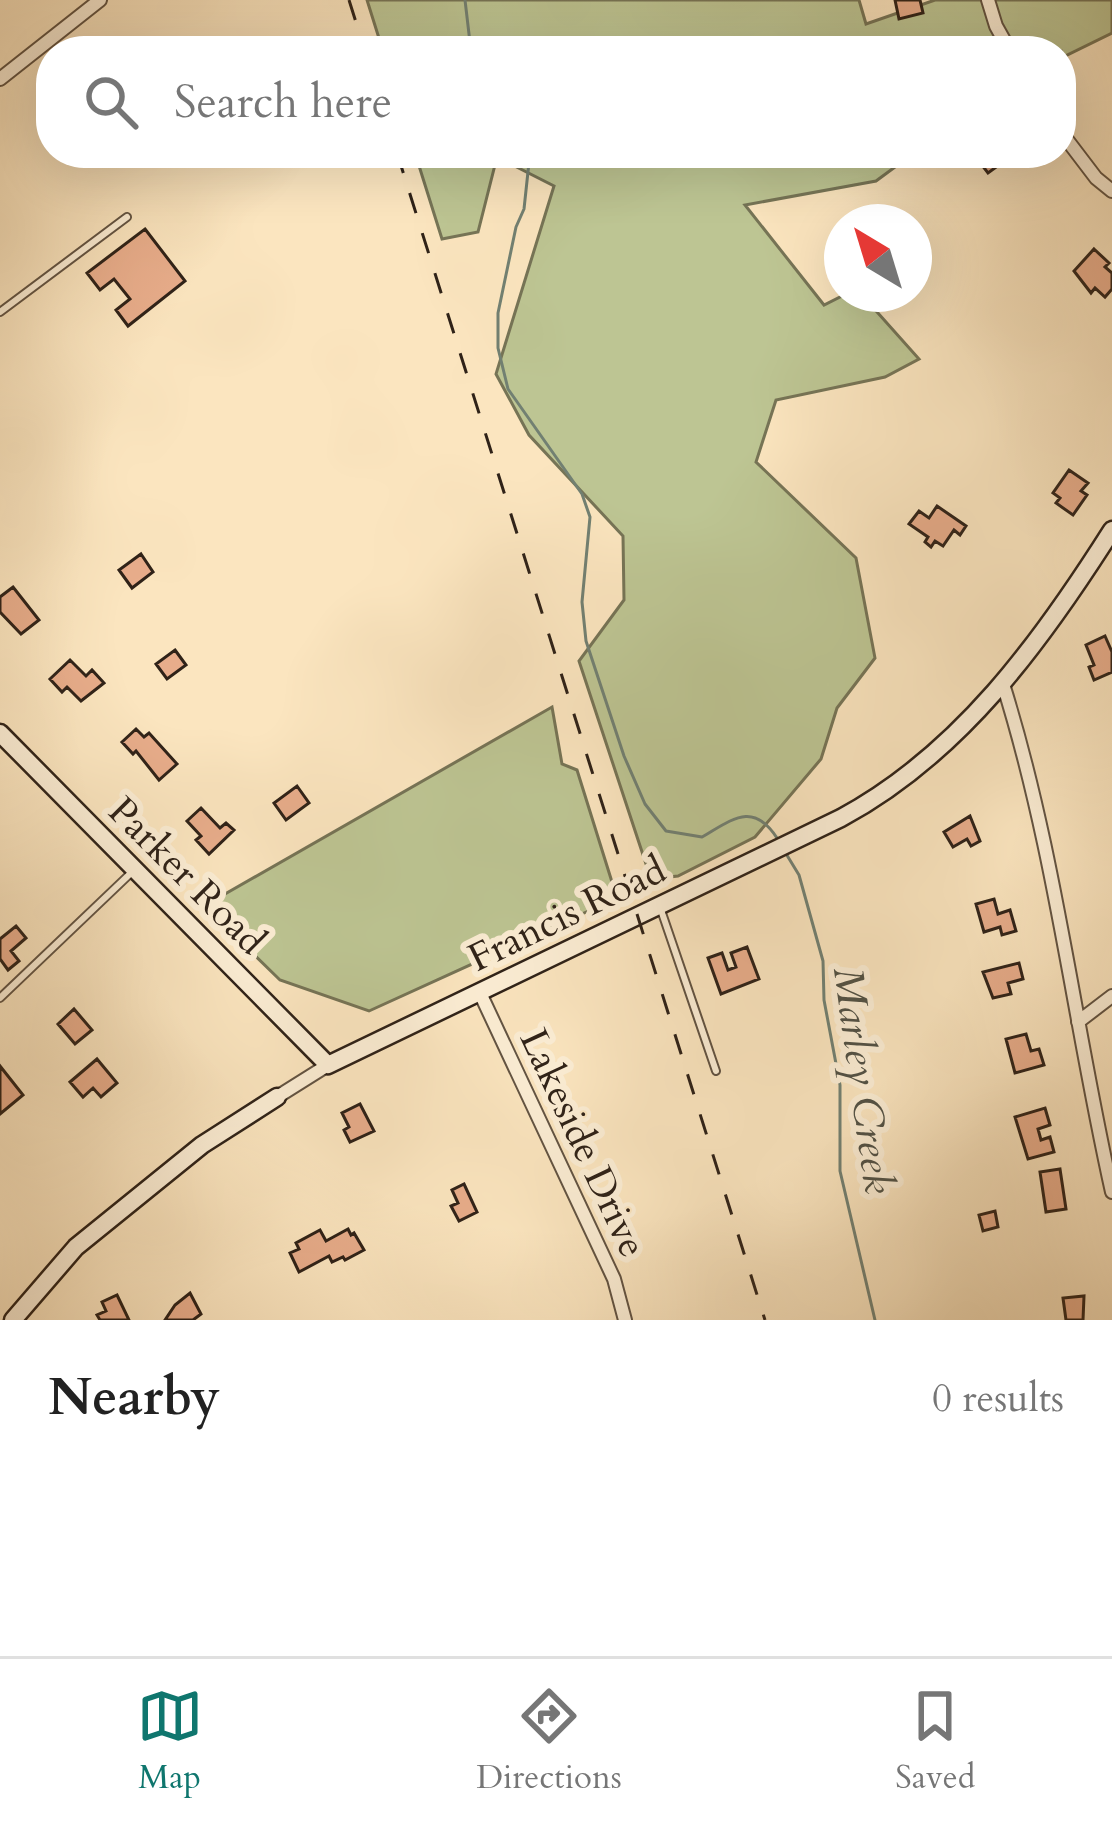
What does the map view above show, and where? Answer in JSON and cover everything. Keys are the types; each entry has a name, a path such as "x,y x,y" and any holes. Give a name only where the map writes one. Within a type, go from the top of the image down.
{"street":[{"path":"54,36 100,0"},
{"path":"988,0 1002,36"},
{"path":"0,79 36,51"},
{"path":"1076,149 1112,191"},
{"name":"Francis Road","path":"13,1320 76,1247 202,1145 328,1065 812,832 893,786 953,736 1003,684 1076,588 1112,530"},
{"path":"1003,684 1046,841 1112,1192"},
{"name":"Parker Road","path":"0,733 328,1065"},
{"name":"Lakeside Drive","path":"480,993 614,1279 626,1320"},
{"path":"1078,1022 1112,995"}],"lane":[{"path":"0,312 128,217"},
{"path":"0,998 135,869"},
{"path":"660,906 716,1071"}],"green space":[{"path":"367,0 859,0 866,24 935,0 1112,0 1112,33 1076,51 1076,36 378,36"},
{"path":"420,168 494,168 478,232 442,239"},
{"path":"519,168 894,168 876,181 745,205 824,305 824,312 877,312 919,359 885,377 776,400 756,462 856,558 875,658 837,708 821,759 755,837 678,876 651,879 579,661 624,600 623,536 529,435 496,374 554,186"},
{"path":"552,707 562,764 577,770 617,898 369,1011 280,980 204,906"}],"building":[{"path":"895,0 920,0 923,13 899,19"},
{"path":"145,229 185,281 128,326 116,310 130,299 114,279 100,290 87,273"},
{"path":"1094,249 1112,273 1112,289 1105,297 1095,288 1091,293 1074,271"},
{"path":"1069,470 1088,483 1081,491 1087,495 1073,515 1056,503 1060,498 1053,493"},
{"path":"937,506 966,526 960,535 954,530 943,546 935,541 931,547 925,542 928,537 909,524 919,511 929,518"},
{"path":"141,554 153,572 132,588 119,570"},
{"path":"13,587 39,620 21,634 0,612 0,597"},
{"path":"1105,636 1112,652 1112,672 1094,680 1086,645"},
{"path":"175,650 186,665 167,679 156,664"},
{"path":"70,660 86,676 92,670 104,683 81,701 67,687 62,692 50,679"},
{"path":"136,729 144,737 149,733 177,764 159,780 136,751 133,754 122,742"},
{"path":"297,786 309,803 286,820 274,803"},
{"path":"201,808 220,828 226,823 234,830 209,854 187,821"},
{"path":"970,816 980,841 971,846 967,839 953,847 944,832"},
{"path":"994,899 998,914 1010,910 1016,931 1002,935 1000,927 984,932 976,904"},
{"path":"16,926 26,938 11,951 19,961 8,970 0,959 0,939"},
{"path":"747,947 759,979 721,994 708,958 722,953 728,970 736,967 731,953"},
{"path":"1019,963 1023,979 1008,983 1011,994 993,998 983,972"},
{"path":"74,1009 92,1030 75,1044 58,1024"},
{"path":"1026,1034 1031,1051 1039,1049 1044,1065 1015,1073 1006,1039"},
{"path":"97,1059 117,1083 101,1097 93,1088 83,1097 70,1082"},
{"path":"0,1066 23,1095 0,1114"},
{"path":"360,1104 374,1131 350,1142 342,1113"},
{"path":"1045,1108 1050,1125 1038,1129 1041,1140 1050,1137 1054,1152 1028,1159 1015,1117"},
{"path":"1060,1169 1066,1209 1046,1212 1040,1172"},
{"path":"464,1184 477,1212 459,1221 451,1206 458,1203 452,1190"},
{"path":"995,1211 998,1227 983,1231 979,1215"},
{"path":"348,1229 364,1250 345,1260 332,1262 329,1256 299,1272 290,1253 299,1249 296,1243 320,1230 326,1241"},
{"path":"190,1293 201,1314 193,1320 165,1320 175,1305"},
{"path":"117,1295 129,1320 100,1320 97,1315 106,1311 102,1302"},
{"path":"1084,1296 1083,1320 1066,1320 1063,1298"}],"waterway":[{"name":"Marley Creek","path":"465,0 469,36"},
{"name":"Marley Creek","path":"528,168 524,209 498,313 498,348 508,389 582,494 590,517 582,602 586,641 624,756 645,804 666,831 702,837 733,820 751,817 777,838"},
{"name":"Marley Creek","path":"785,852 799,875 823,961 824,1000 840,1085 840,1171 875,1320"}],"railway":[{"path":"349,0 360,36"},
{"path":"402,168 765,1320"}]}
